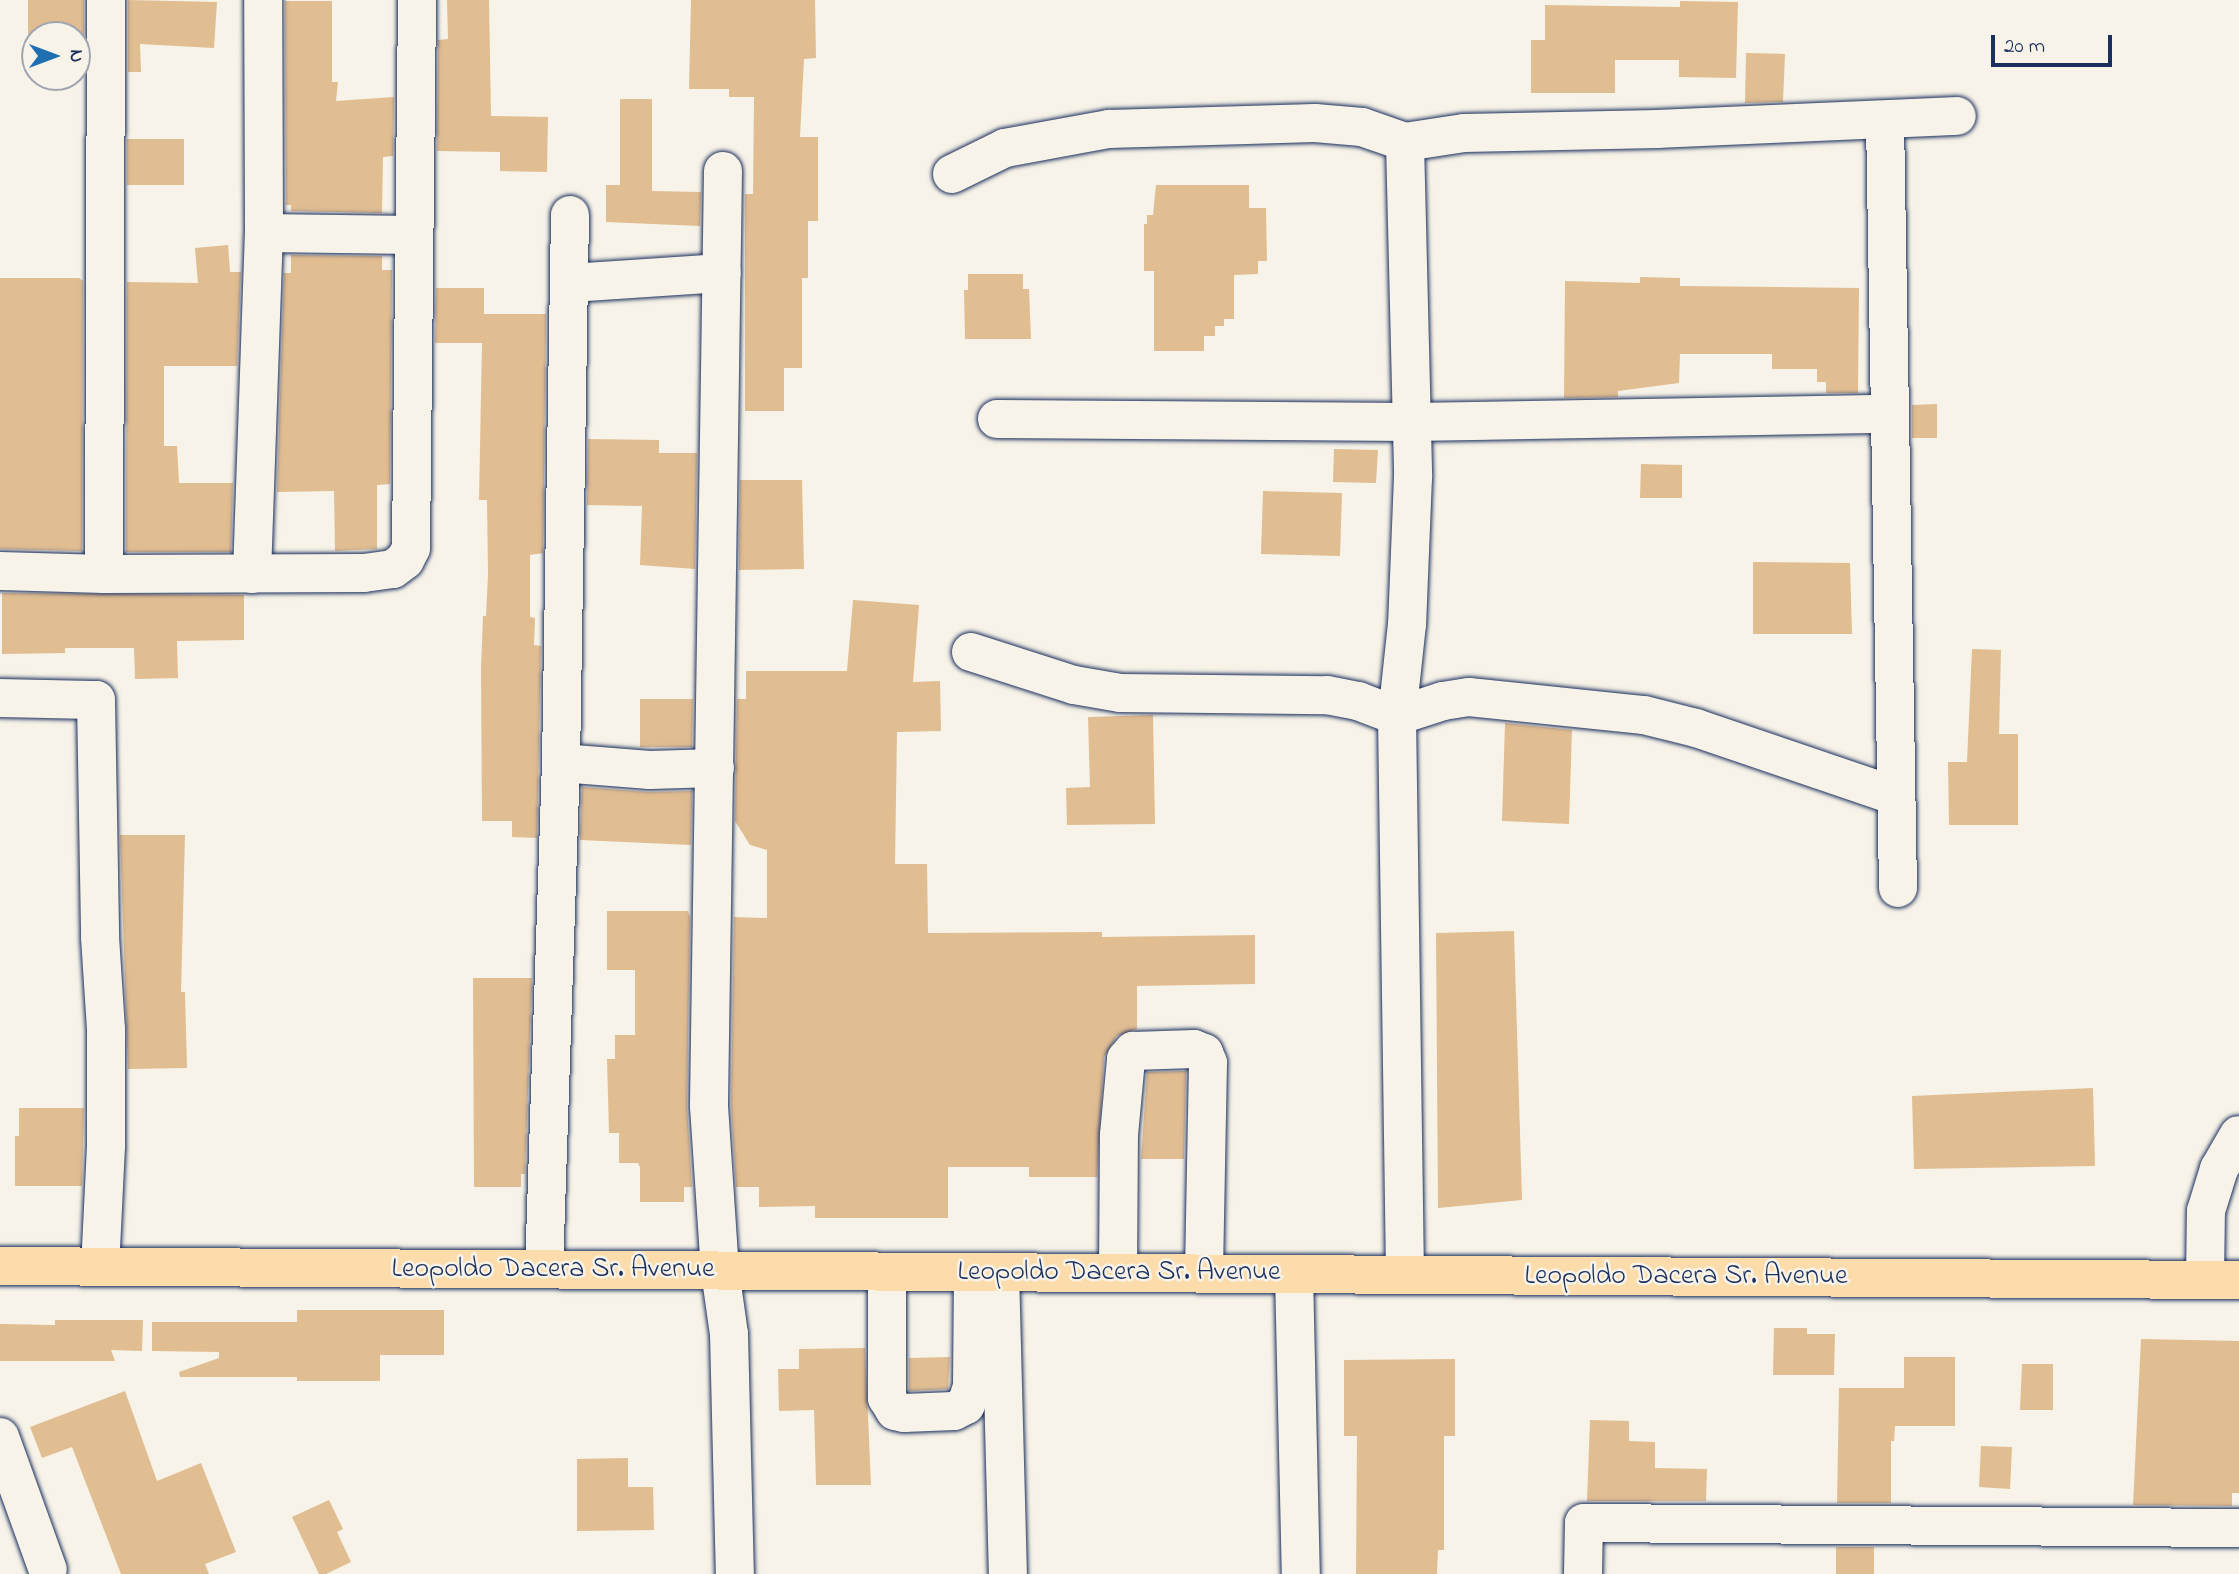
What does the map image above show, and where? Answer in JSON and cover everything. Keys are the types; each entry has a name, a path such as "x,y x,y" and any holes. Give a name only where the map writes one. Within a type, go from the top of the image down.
{"main road":[{"name":"Leopoldo Dacera Sr. Avenue","path":"0,1266 2222,1280"}],"street":[{"path":"104,574 106,0"},
{"path":"252,574 264,233 263,0"},
{"path":"0,571 104,574 381,572 405,560 411,548 417,0"},
{"path":"952,174 1005,148 1109,129 1315,123 1362,127 1405,142 1464,133 1957,116"},
{"path":"1885,120 1898,888"},
{"path":"1405,142 1413,477 1407,624 1397,716 1405,1275"},
{"path":"723,171 709,1106 720,1271 729,1334 736,1574"},
{"path":"544,1269 561,763 570,215"},
{"path":"264,233 414,235"},
{"path":"570,283 722,273"},
{"path":"997,419 1411,422 1888,414"},
{"path":"971,652 1074,685 1120,693 1327,695 1358,701 1397,716 1444,701 1469,697 1644,715 1696,727 1896,796"},
{"path":"0,698 96,700 100,937 106,1029 106,1146 100,1267"},
{"path":"561,763 650,770 715,768"},
{"path":"1118,1273 1119,1135 1126,1059 1133,1051 1194,1049 1204,1053 1208,1063 1204,1273"},
{"path":"2222,1280 2206,1211 2219,1169 2239,1135"},
{"path":"887,1272 887,1398 895,1411 904,1413 954,1412 966,1405 972,1387 986,1272"},
{"path":"986,1272 1008,1574"},
{"path":"1294,1274 1300,1574"},
{"path":"0,1437 48,1570"},
{"path":"1583,1574 1584,1523 2239,1528"}],"building":[{"path":"28,0 84,0 84,21 28,21"},
{"path":"128,0 217,2 214,48 140,44 141,72 128,72"},
{"path":"447,0 489,0 491,116 548,117 547,172 500,171 500,152 437,151 438,40 448,39"},
{"path":"691,0 815,0 816,58 804,59 800,137 818,137 818,221 808,221 808,278 802,278 802,368 784,368 784,411 745,411 745,194 753,194 754,97 729,97 729,89 689,89"},
{"path":"285,1 332,1 332,82 338,82 336,101 394,97 393,156 383,157 382,213 291,211 291,205 286,205"},
{"path":"1680,1 1738,2 1736,78 1679,77 1679,60 1615,60 1615,93 1531,93 1531,40 1545,40 1545,5 1680,7"},
{"path":"1746,53 1785,54 1783,102 1745,103"},
{"path":"620,99 652,99 652,191 701,192 700,226 606,222 606,185 620,185"},
{"path":"127,139 184,139 184,185 127,185"},
{"path":"1156,185 1249,185 1249,208 1266,208 1267,261 1258,261 1258,274 1234,275 1234,319 1224,319 1224,326 1215,326 1215,336 1204,336 1204,351 1154,351 1154,271 1144,271 1144,224 1147,224 1147,215 1153,215"},
{"path":"228,245 230,272 241,272 237,366 164,366 164,446 177,446 179,483 233,483 231,552 126,552 127,282 198,283 195,248"},
{"path":"291,255 382,256 382,270 392,270 390,484 377,485 377,549 335,551 334,491 277,492 284,273 291,273"},
{"path":"968,274 1023,274 1023,289 1029,289 1031,339 965,339 964,290 968,290"},
{"path":"1640,277 1680,278 1680,286 1859,288 1858,393 1826,393 1826,382 1817,382 1817,369 1772,369 1772,354 1680,354 1679,383 1618,391 1618,397 1564,398 1565,281 1640,283"},
{"path":"0,278 79,278 83,281 82,551 0,549"},
{"path":"436,288 484,288 484,314 546,314 543,553 530,555 530,617 535,618 534,645 541,646 537,838 512,837 512,821 482,821 481,669 488,575 487,500 479,500 482,343 435,343"},
{"path":"1937,404 1937,438 1912,438 1912,405"},
{"path":"588,439 659,440 659,453 697,453 695,569 640,565 642,506 587,505"},
{"path":"1334,449 1378,450 1376,483 1333,482"},
{"path":"1641,464 1682,465 1682,498 1640,498"},
{"path":"740,480 802,480 804,569 739,570"},
{"path":"1263,491 1342,493 1340,556 1261,554"},
{"path":"1753,562 1850,563 1852,634 1753,634"},
{"path":"2,593 244,595 244,640 177,641 178,678 135,679 134,648 65,648 65,653 2,654"},
{"path":"853,600 919,605 913,682 940,681 941,731 897,732 895,864 927,864 928,933 1102,932 1102,937 1255,935 1255,984 1137,986 1137,1029 1117,1036 1104,1057 1097,1177 1029,1177 1029,1167 948,1167 948,1218 815,1218 815,1206 759,1207 759,1187 736,1187 731,1105 734,917 767,918 767,850 750,845 735,821 737,699 746,699 746,671 847,671"},
{"path":"1972,649 2001,650 1999,734 2018,734 2018,825 1949,825 1948,762 1967,762"},
{"path":"640,699 693,699 692,747 640,747"},
{"path":"1153,715 1155,824 1067,825 1066,788 1090,787 1088,717"},
{"path":"1505,723 1572,730 1569,824 1502,821"},
{"path":"582,787 648,792 692,791 691,845 580,840"},
{"path":"120,835 185,835 181,992 185,992 187,1068 128,1069"},
{"path":"607,911 688,911 690,917 687,1106 692,1187 684,1187 684,1202 640,1202 640,1167 638,1163 619,1163 619,1133 609,1133 607,1059 615,1059 615,1035 635,1035 635,970 607,970"},
{"path":"1514,931 1522,1200 1438,1208 1436,933"},
{"path":"473,978 532,978 525,1174 521,1174 521,1187 474,1187"},
{"path":"1186,1071 1184,1159 1141,1159 1147,1072"},
{"path":"2093,1088 2095,1166 1914,1169 1912,1096"},
{"path":"19,1108 84,1108 82,1186 15,1186 15,1136 19,1136"},
{"path":"297,1310 444,1310 444,1355 380,1355 380,1381 297,1381 297,1377 180,1377 179,1372 219,1358 219,1352 152,1351 152,1322 297,1322"},
{"path":"55,1320 143,1320 142,1351 111,1350 115,1361 0,1361 0,1324 55,1325"},
{"path":"1774,1328 1807,1328 1807,1334 1835,1334 1834,1375 1773,1375"},
{"path":"2141,1339 2239,1341 2239,1493 2232,1493 2232,1506 2133,1505"},
{"path":"865,1348 871,1485 816,1485 814,1410 779,1411 778,1369 799,1369 799,1349"},
{"path":"950,1357 948,1389 909,1391 909,1358"},
{"path":"1904,1357 1955,1357 1955,1426 1895,1426 1894,1441 1891,1441 1891,1503 1837,1503 1839,1388 1904,1388"},
{"path":"1455,1359 1455,1436 1444,1436 1444,1550 1438,1550 1437,1574 1356,1574 1357,1436 1344,1436 1344,1360"},
{"path":"2022,1364 2053,1364 2053,1410 2020,1410"},
{"path":"125,1391 157,1481 201,1463 236,1552 205,1564 209,1574 121,1574 72,1447 42,1458 30,1427"},
{"path":"1590,1420 1629,1421 1629,1441 1655,1442 1655,1468 1707,1469 1706,1501 1587,1501"},
{"path":"1981,1446 2012,1447 2010,1489 1979,1487"},
{"path":"628,1458 628,1487 653,1487 654,1530 577,1531 577,1459"},
{"path":"329,1500 343,1529 337,1532 351,1562 326,1574 319,1574 292,1517"},
{"path":"1836,1547 1874,1547 1874,1574 1836,1574"}]}
